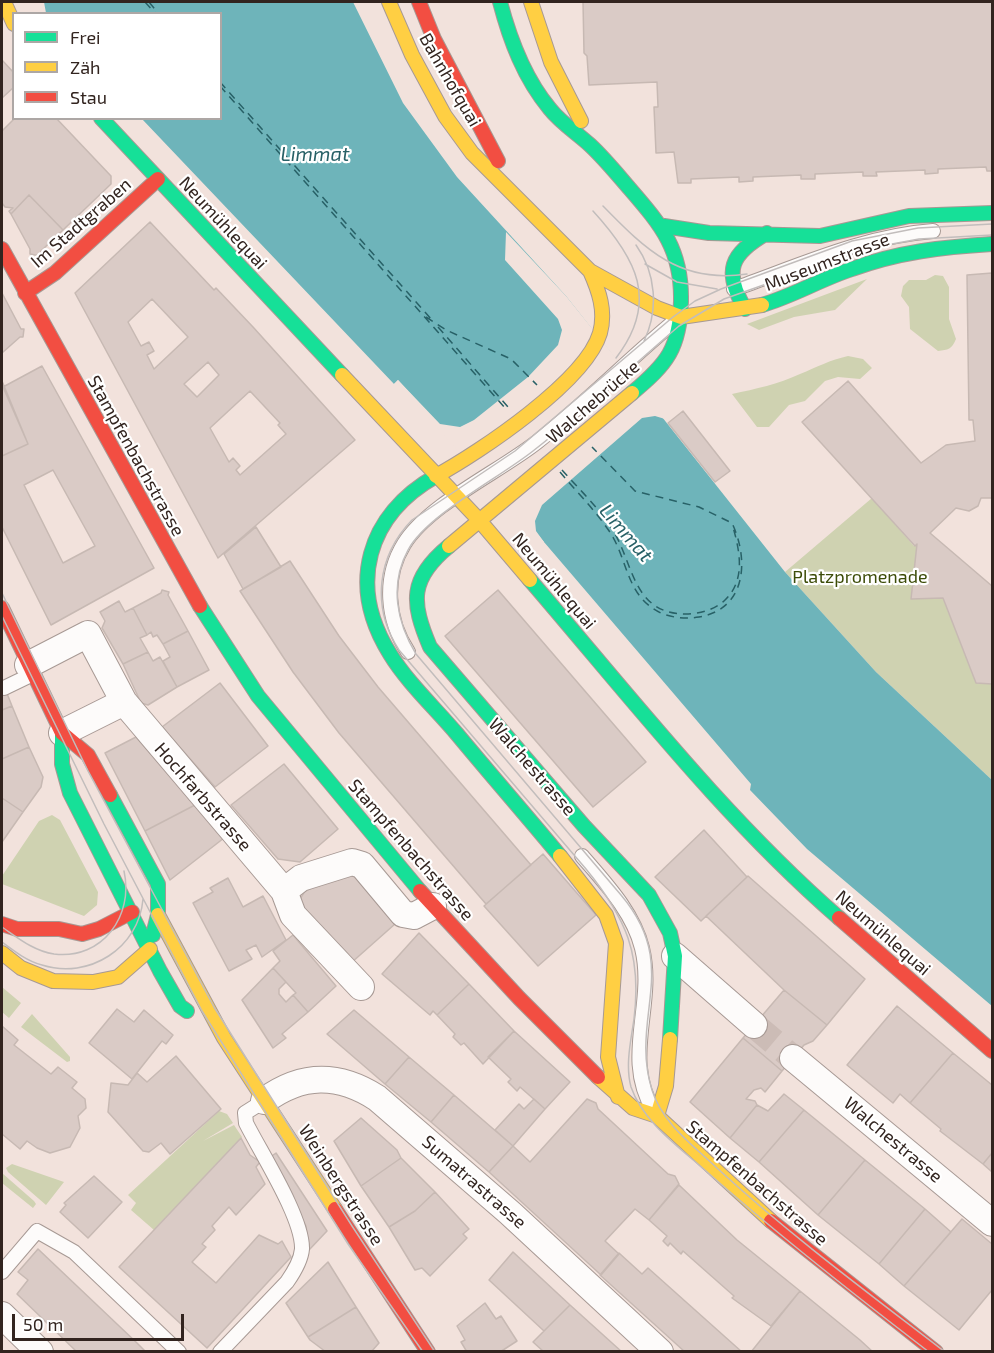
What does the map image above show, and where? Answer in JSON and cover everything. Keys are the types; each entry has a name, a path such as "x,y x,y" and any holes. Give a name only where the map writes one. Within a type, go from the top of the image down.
{"street":[{"path":"4,2 12,20"},
{"name":"Bahnhofquai","path":"389,2 412,55 445,116 472,153 590,271 657,308 681,317 717,313"},
{"name":"Bahnhofquai","path":"419,2 434,39 516,195"},
{"path":"500,2 513,44 531,82 550,109 595,150 664,226 675,251 680,273 681,317"},
{"path":"531,2 551,63 595,150"},
{"name":"Neumühlequai","path":"103,120 479,520 674,750 761,843 811,894 993,1051"},
{"name":"Im Stadtgraben","path":"25,293 55,273 158,179"},
{"name":"Museumstrasse","path":"664,226 709,233 820,236 909,216 993,213"},
{"path":"745,309 724,293 736,259 752,241 767,233"},
{"name":"Museumstrasse","path":"717,313 745,309 783,299 850,269 914,250 993,244"},
{"name":"Stampfenbachstrasse","path":"2,249 191,592 258,696 434,906 519,998 618,1097 633,1108 657,1116 697,1156 787,1236 936,1352"},
{"name":"Bahnhofquai","path":"590,271 598,289 603,313 600,333 590,351"},
{"name":"Walchebrücke","path":"505,500 671,357 675,351 681,317"},
{"name":"Walchebrücke","path":"469,456 543,399 572,373 590,351"},
{"name":"Walchestrasse","path":"469,456 398,503 381,526 372,546 367,570 366,598 374,625 391,656 403,667 578,877 606,915 614,933 616,953 609,1057 618,1097"},
{"name":"Walchestrasse","path":"505,500 439,553 420,579 415,610 430,647 608,851 631,874 657,907 670,933 675,957 666,1086 657,1116"},
{"name":"Weinbergstrasse","path":"2,608 63,733 88,754 158,884 158,915 150,949"},
{"name":"Hochfarbstrasse","path":"31,670 88,634 124,702 284,891 293,915 361,987"},
{"path":"63,733 124,702"},
{"name":"Weinbergstrasse","path":"63,733 59,754 64,777 180,1006 224,1038"},
{"path":"284,891 301,878 352,862 362,865 404,914 414,916 434,906"},
{"path":"2,924 17,929 59,929 82,934 99,930 132,912 158,915"},
{"name":"Weinbergstrasse","path":"158,915 224,1038 428,1352"},
{"path":"2,953 21,968 53,981 93,982 118,977 150,949"},
{"path":"675,957 754,1025"},
{"path":"118,977 135,984"},
{"path":"153,992 180,1006"},
{"name":"Walchestrasse","path":"793,1058 993,1223"},
{"name":"Sumatrastrasse","path":"264,1101 297,1082 315,1078 357,1084 377,1098 501,1205 660,1352"},
{"path":"2,1315 40,1352"}],"lane":[{"name":"Walchestrasse","path":"403,667 400,639 391,610 390,590 393,571 400,551 414,531 538,441 681,317 724,293 849,248 887,237 945,230"},
{"path":"845,231 850,269"},
{"path":"403,667 430,647"},
{"path":"403,667 427,676"},
{"path":"4,688 31,670"},
{"name":"Weinbergstrasse","path":"63,733 122,848"},
{"path":"575,848 620,903 638,935 645,976 638,1067 642,1087 657,1116"},
{"path":"578,877 608,851"},
{"name":"Weinbergstrasse","path":"142,886 158,915"},
{"path":"220,1352 287,1282 294,1273 302,1250 296,1221 246,1123 245,1113 264,1101"},
{"path":"2,1272 37,1232 74,1252 179,1352"}],"green space":[{"path":"935,275 943,276 949,287 949,319 956,339 949,348 938,351 910,329 909,307 901,296 903,286 909,280 926,280"},
{"path":"867,279 835,310 794,317 759,330 747,324"},
{"path":"848,356 863,359 872,368 860,379 838,377 825,381 805,401 789,405 769,427 757,427 732,394 792,378"},
{"name":"Platzpromenade","path":"872,498 914,546 917,544 911,599 943,598 976,683 992,684 992,780 876,672 785,572"},
{"path":"52,815 60,820 98,892 97,905 84,916 2,884 2,876 39,821"},
{"path":"2,987 21,1003 9,1018 2,1012"},
{"path":"32,1014 70,1057 70,1061 67,1062 21,1027"},
{"path":"219,1111 227,1114 233,1123 203,1141 234,1125 242,1137 154,1230 131,1210 136,1203 128,1195"},
{"path":"12,1164 64,1182 46,1205 8,1172 6,1168"},
{"path":"2,1173 34,1201 36,1204 33,1208 2,1183"}],"water":[{"name":"Limmat","path":"44,2 353,2 403,103 457,177 566,296 785,572 876,672 992,780 992,1006 807,849 750,790 751,784 538,535 398,380 394,384 143,120 222,120 222,12 46,12"}],"pier":[{"path":"506,232 566,296 665,419 655,416 642,418 542,505 535,521 536,531 544,542 542,544 398,384 395,386 394,384 398,380 440,424 460,427 474,420 528,377 558,345 562,330 558,319 505,260"}],"building":[{"path":"583,2 992,2 992,171 987,171 986,167 938,169 938,173 925,174 925,170 876,172 877,176 863,176 863,172 815,174 815,179 801,179 801,175 753,177 753,181 739,182 739,177 691,179 691,183 678,183 674,152 656,153 654,107 658,107 657,82 589,85 587,56 584,53"},
{"path":"2,60 12,71 12,89 2,98"},
{"path":"13,120 58,120 111,176 111,184 63,230 29,195 11,214 9,211 13,208 5,207 2,203 2,131"},
{"path":"29,195 63,230 41,251 40,256 30,254 30,249 11,214"},
{"path":"150,222 214,290 216,288 253,327 355,440 218,558 75,293","holes":["152,299 188,337 154,369 147,355 154,351 149,342 141,346 128,322","208,362 219,375 197,397 184,384","250,391 280,423 278,425 286,434 240,475 236,470 240,466 233,458 229,462 210,428"]},
{"path":"992,273 992,498 981,498 978,506 969,511 956,508 930,533 992,586 992,684 976,683 943,598 911,599 917,544 915,546 802,422 848,381 921,463 946,445 975,441 973,420 969,420 967,275"},
{"path":"2,293 21,329 24,329 23,337 20,337 2,353"},
{"path":"42,366 154,568 51,625 2,527 2,456 28,444 3,387","holes":["53,470 95,546 63,563 24,485"]},
{"path":"2,381 28,444 2,456"},
{"path":"683,411 730,471 715,482 668,423"},
{"path":"256,527 281,567 243,589 224,554"},
{"path":"290,561 339,636 378,687 531,865 486,904 339,733 293,672 240,591"},
{"path":"162,590 169,592 168,595 188,631 163,644 157,635 153,637 151,632 147,635 133,608 161,593"},
{"path":"498,590 646,762 593,807 445,636"},
{"path":"119,601 125,612 133,608 147,635 140,638 148,652 123,664 102,628 105,621 100,612"},
{"path":"188,631 209,670 177,687 163,661 170,657 163,644"},
{"path":"148,652 153,661 160,657 177,687 148,705 141,703 123,664"},
{"path":"2,681 12,706 2,710"},
{"path":"220,683 268,746 215,787 162,727"},
{"path":"12,706 29,747 2,759 2,710"},
{"path":"136,737 195,805 145,831 105,753"},
{"path":"29,747 43,777 41,787 23,812 2,798 2,759"},
{"path":"284,764 338,829 300,862 278,859 231,805"},
{"path":"2,798 23,812 2,842"},
{"path":"195,805 224,838 170,880 145,831"},
{"path":"704,830 747,877 701,921 655,877"},
{"path":"543,854 596,915 538,966 484,906"},
{"path":"346,873 354,876 395,924 351,963 301,905 300,899 305,891"},
{"path":"748,876 865,979 827,1025 784,990 706,916"},
{"path":"228,878 243,907 263,896 286,940 262,957 256,945 246,950 252,959 229,971 193,903 213,892 210,888"},
{"path":"419,933 469,984 437,1015 433,1011 430,1015 382,974"},
{"path":"293,935 336,986 308,1012 293,995 296,993 273,968 280,961 273,951"},
{"path":"273,968 286,982 279,989 279,994 286,1002 293,995 308,1012 282,1034 286,1038 273,1048 242,1000"},
{"path":"469,984 514,1031 483,1064 464,1043 461,1045 453,1037 455,1034 437,1015"},
{"path":"784,990 827,1025 813,1041 804,1045 782,1071 743,1038"},
{"path":"897,1006 953,1053 910,1103 900,1094 893,1103 847,1065"},
{"path":"117,1009 134,1022 144,1010 173,1035 166,1044 162,1041 132,1079 89,1043"},
{"path":"354,1010 409,1057 385,1084 327,1034"},
{"path":"2,1026 18,1040 14,1045 51,1074 58,1067 77,1082 72,1088 85,1099 86,1108 78,1116 80,1128 70,1147 50,1153 27,1141 20,1149 2,1134"},
{"path":"514,1031 570,1082 545,1109 520,1087 517,1091 508,1082 511,1079 488,1057"},
{"path":"743,1038 782,1071 765,1092 761,1088 754,1090 746,1099 755,1101 757,1105 730,1138 690,1102"},
{"path":"953,1053 992,1085 992,1153 983,1164 940,1131 941,1129 910,1103"},
{"path":"176,1056 221,1109 170,1154 161,1143 149,1152 143,1151 108,1112 111,1083 128,1085 137,1073 147,1082"},
{"path":"409,1057 454,1095 431,1122 385,1084"},
{"path":"784,1094 804,1110 759,1162 730,1138 757,1105 768,1111"},
{"path":"454,1095 513,1146 489,1172 431,1122"},
{"path":"534,1099 545,1109 513,1146 495,1130 519,1104 524,1109"},
{"path":"587,1099 596,1103 598,1109 668,1174 675,1176 679,1184 649,1220 635,1209 605,1241 619,1254 601,1275 489,1172 513,1146 530,1162"},
{"path":"804,1110 865,1160 818,1215 759,1162"},
{"path":"361,1118 397,1150 401,1158 361,1186 334,1141"},
{"path":"241,1138 250,1155 260,1162 256,1167 265,1184 236,1215 229,1207 212,1226 215,1230 202,1244 206,1247 192,1262 216,1283 259,1235 278,1244 282,1241 291,1257 207,1348 119,1267"},
{"path":"276,1153 327,1231 309,1250 306,1226 269,1158"},
{"path":"992,1153 992,1172 983,1164"},
{"path":"401,1158 435,1192 415,1211 389,1227 361,1186"},
{"path":"865,1160 925,1209 879,1264 818,1215"},
{"path":"94,1176 122,1202 88,1238 60,1212 66,1205 64,1203"},
{"path":"679,1185 737,1240 800,1291 771,1326 732,1298 734,1296 683,1251 681,1254 670,1243 668,1246 663,1241 667,1236 649,1220"},
{"path":"435,1192 469,1229 463,1234 467,1238 430,1276 422,1268 415,1270 389,1227 415,1211"},
{"path":"925,1209 951,1232 904,1286 879,1264"},
{"path":"962,1219 992,1244 992,1290 959,1330 904,1286"},
{"path":"38,1249 146,1352 77,1352 17,1294 28,1280 18,1272"},
{"path":"513,1252 570,1305 544,1331 489,1280"},
{"path":"619,1253 642,1274 648,1268 742,1352 685,1352 600,1275"},
{"path":"328,1262 356,1307 308,1337 286,1303"},
{"path":"800,1291 860,1340 873,1352 751,1352"},
{"path":"485,1303 496,1319 501,1316 517,1341 500,1352 467,1352 461,1342 465,1340 457,1326"},
{"path":"570,1305 622,1352 544,1352 533,1342"},
{"path":"356,1307 379,1343 371,1352 326,1352 310,1340 308,1337"}],"ferry route":[{"path":"145,2 154,12"},
{"path":"149,2 157,12"},
{"path":"222,84 433,321"},
{"path":"222,88 506,409"},
{"path":"426,317 446,330 511,359 537,385"},
{"path":"438,327 508,407"},
{"path":"560,472 607,528 620,551 634,587 650,607 663,614 690,618 715,612 727,604 735,593 742,566 741,552 732,523 699,507 635,491 592,447"},
{"path":"562,470 610,526 644,595 654,605 668,612 686,614 706,611 716,607 731,593 736,585 739,566 738,546 733,527"}],"tunnel":[{"path":"754,1025 793,1058"}],"tram line":[{"path":"603,206 634,237 666,260 702,274 723,276 747,274"},
{"path":"593,211 621,246 631,263 637,281 639,299 637,318 616,358"},
{"path":"929,1352 760,1218 674,1143 644,1112 629,1079 636,975 633,956 621,921 612,904 586,869 399,650 384,617 382,582 391,549 412,520 515,451 695,301 721,289 852,241 918,228 992,224"},
{"path":"945,1352 773,1217 689,1143 663,1113 652,1090 647,1063 646,1038 652,969 648,945 639,921 621,895 416,654 400,617 397,590 402,563 408,550 417,537 431,524 447,510 533,451 679,326 724,299 865,249 919,239 992,235"},
{"path":"636,245 648,267 653,292 652,317 644,341"},
{"path":"645,264 677,282 717,289"},
{"path":"2,593 88,771 214,1007 352,1226 435,1352"},
{"path":"2,616 104,824 202,1011 348,1244 423,1352"},
{"path":"2,927 26,944 54,954 71,954 87,950 100,942 119,918 126,887 124,871"},
{"path":"2,942 26,958 42,965 77,968 94,964 109,956 132,932 139,917 143,899"}],"traffic: fast":[{"path":"500,2 508,30 525,72 541,97 559,119 601,156 641,202 660,227 674,253 678,267 681,301 678,331 663,364 632,393"},
{"path":"103,120 342,375"},
{"path":"664,226 709,233 820,236 909,216 992,213"},
{"path":"745,309 734,284 734,265 745,248 767,233"},
{"path":"762,305 841,273 886,258 938,249 992,244"},
{"path":"436,476 412,492 394,511 380,531 371,554 367,578 369,603 377,628 390,654 405,675 560,856"},
{"path":"449,546 426,569 417,592 419,617 430,647 584,826 649,895 670,933 675,956 670,1039"},
{"path":"530,580 678,755 756,839 839,918"},
{"path":"200,606 258,696 420,891"},
{"path":"62,733 62,764 70,793 160,971 180,1006 187,1011"},
{"path":"110,795 158,884 158,915 153,935"}],"traffic: slow":[{"path":"4,2 12,20"},
{"path":"389,2 412,55 445,116 472,153 590,271 657,308 681,317 762,305"},
{"path":"531,2 551,62 581,121"},
{"path":"436,476 504,433 554,393 591,352 600,333 602,309 590,271"},
{"path":"342,375 479,520 530,580"},
{"path":"449,546 632,393"},
{"path":"560,856 606,915 616,943 608,1057 618,1097"},
{"path":"158,915 224,1038 335,1209"},
{"path":"2,953 21,968 53,981 93,982 118,977 150,949"},
{"path":"657,1116 666,1086 670,1039"},
{"path":"598,1077 633,1108 657,1116 771,1221"}],"traffic: jam":[{"path":"419,2 434,39 498,161"},
{"path":"25,293 55,273 158,179"},
{"path":"2,249 200,606"},
{"path":"2,608 62,733 88,755 110,795"},
{"path":"420,891 519,998 598,1077"},
{"path":"2,924 17,929 59,929 82,934 99,929 132,912"},
{"path":"839,918 992,1051"},
{"path":"335,1209 428,1352"},
{"path":"771,1221 936,1352"}]}
